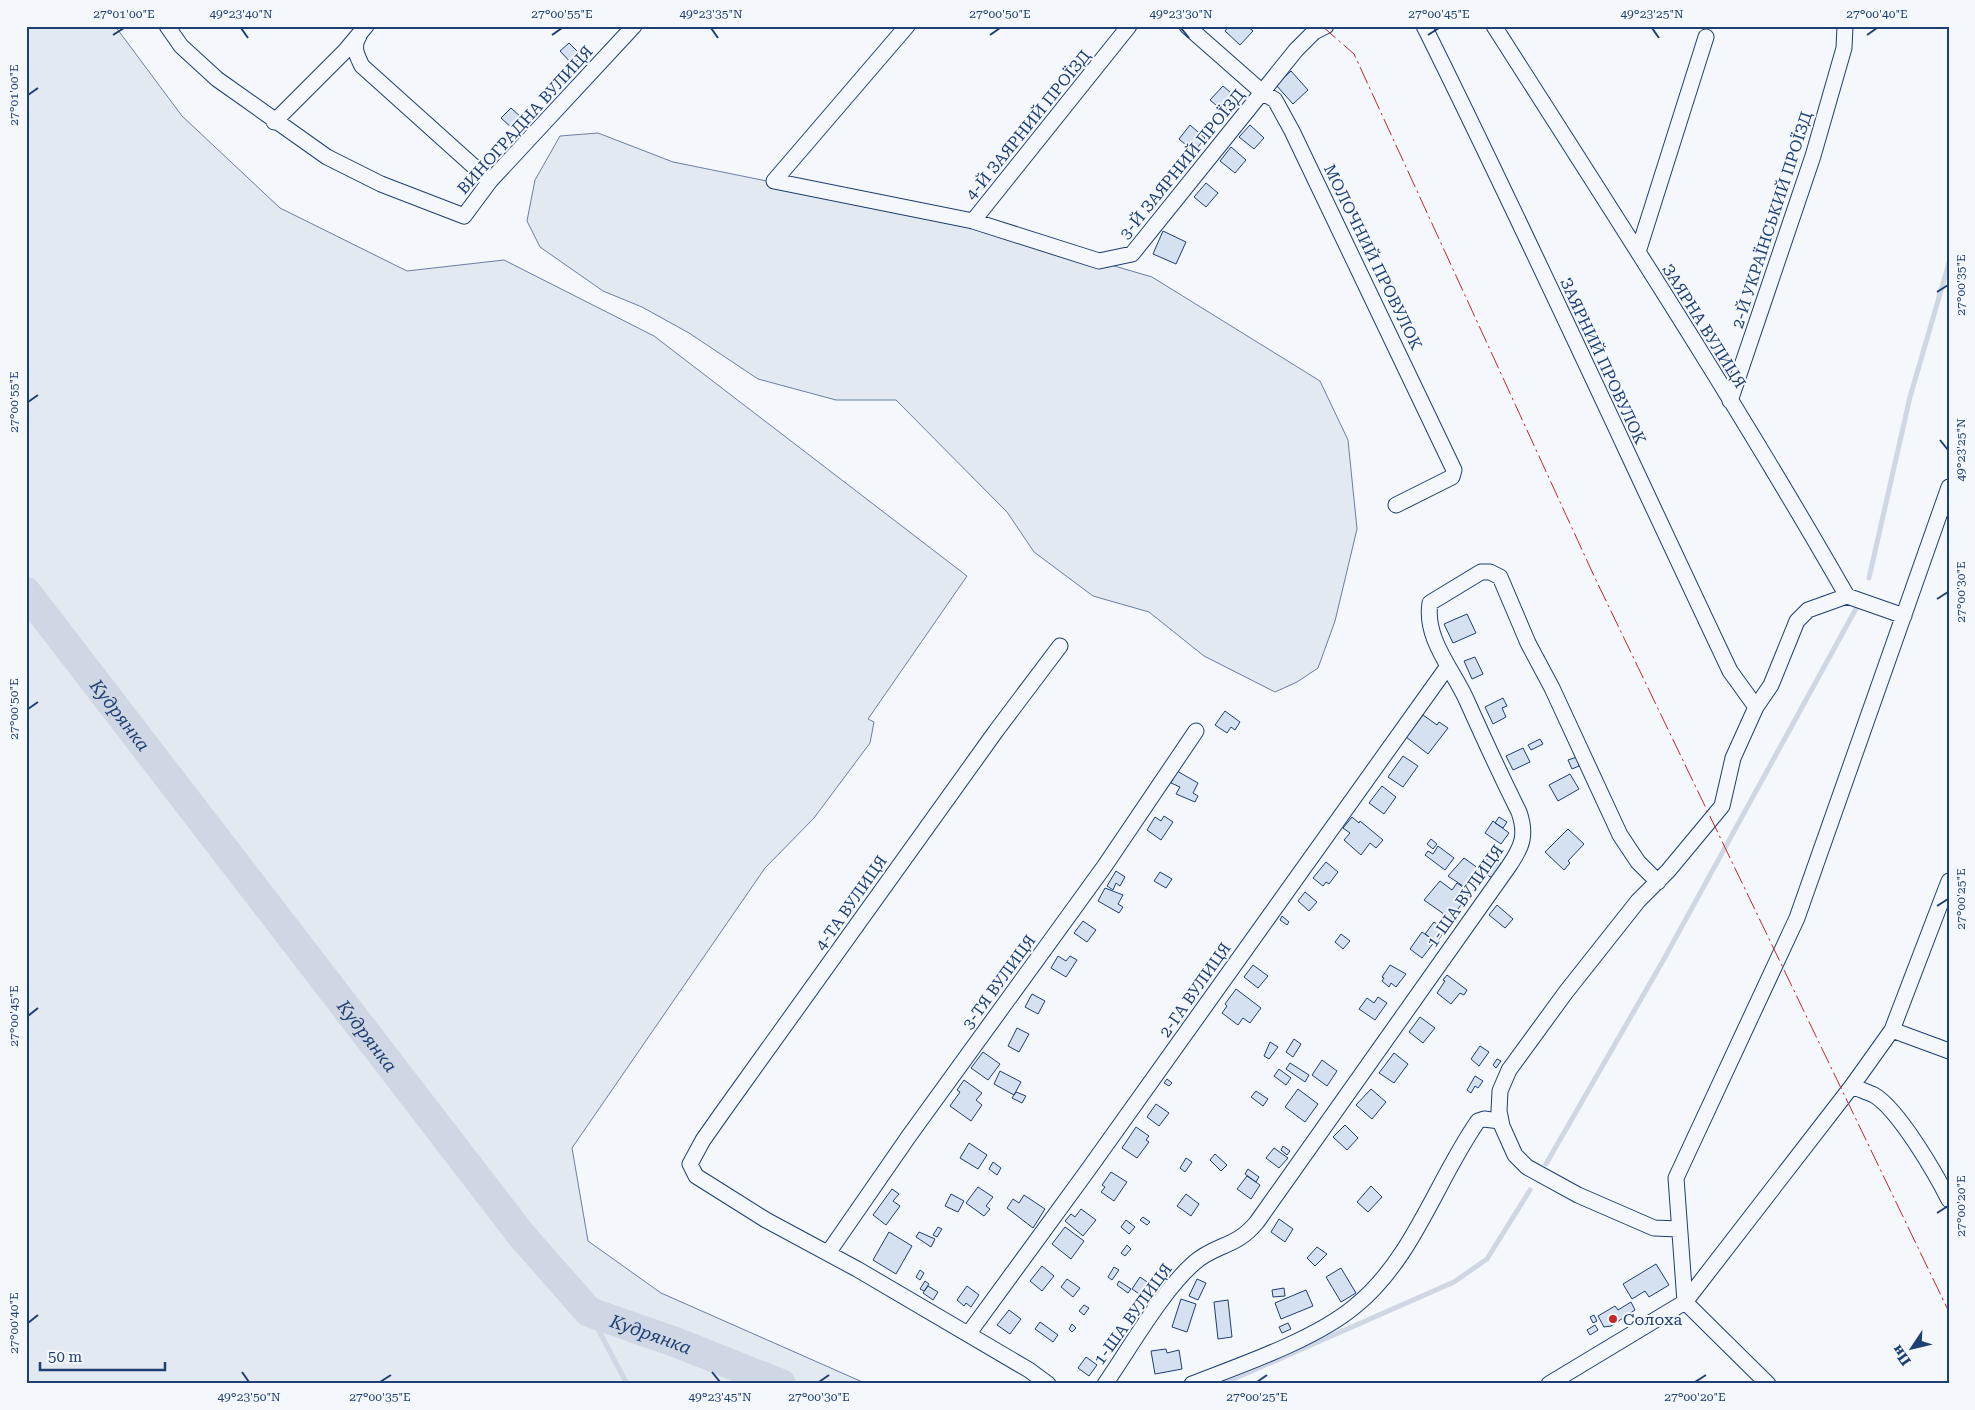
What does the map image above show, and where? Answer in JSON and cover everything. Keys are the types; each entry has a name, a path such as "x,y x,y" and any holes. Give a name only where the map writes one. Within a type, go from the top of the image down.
{"street":[{"path":"166,26 181,46 217,79 274,122 363,31"},
{"name":"ВИНОГРАДНА ВУЛИЦЯ","path":"274,122 327,157 372,179 464,216 490,181 634,26"},
{"path":"907,26 774,182 973,221"},
{"name":"4-Й ЗАЯРНИЙ ПРОЇЗД","path":"973,221 1129,26"},
{"name":"МОЛОЧНИЙ ПРОВУЛОК","path":"1187,26 1262,92 1275,100 1292,131 1454,470 1452,477 1396,505"},
{"name":"3-Й ЗАЯРНИЙ ПРОЇЗД","path":"973,221 1099,261 1132,254 1296,50 1314,32 1326,26"},
{"name":"ЗАЯРНИЙ ПРОВУЛОК","path":"1424,26 1507,193 1605,408 1730,671 1756,707"},
{"name":"ЗАЯРНА ВУЛИЦЯ","path":"1494,26 1638,252 1800,514 1846,596"},
{"name":"2-Й УКРАЇНСЬКИЙ ПРОЇЗД","path":"1730,402 1813,156 1844,48 1845,26"},
{"path":"363,31 355,42 356,54 362,66 490,181"},
{"path":"1638,252 1706,38"},
{"path":"1768,1384 1685,1302 1676,1178 1797,918 1949,487"},
{"name":"1-ША ВУЛИЦЯ","path":"1105,1384 1169,1292 1190,1266 1208,1254 1241,1239 1257,1222 1518,852 1524,833 1519,812 1431,628 1429,618 1430,603 1475,575 1486,571 1495,573 1503,582 1528,642 1552,688 1620,835 1638,862 1658,882"},
{"path":"1679,1229 1654,1228 1578,1195 1537,1173 1515,1155 1500,1121 1499,1099 1509,1070 1566,992 1632,909 1658,882 1722,806 1733,758 1756,707 1771,685 1797,621 1808,610 1846,596 1904,616"},
{"name":"4-ТА ВУЛИЦЯ","path":"828,1253 766,1220 703,1181 692,1173 690,1164 703,1140 950,795 1060,646"},
{"name":"2-ГА ВУЛИЦЯ","path":"969,1333 1088,1170 1448,666"},
{"name":"3-ТЯ ВУЛИЦЯ","path":"828,1253 909,1136 1104,868 1196,730"},
{"path":"1549,1384 1685,1302 1852,1086 1892,1030 1949,881"},
{"path":"1892,1030 1949,1051"},
{"path":"1852,1086 1876,1096 1902,1124 1938,1177 1949,1200"},
{"path":"1192,1384 1287,1345 1354,1308 1380,1280 1407,1243 1478,1121 1484,1119 1500,1121"},
{"path":"828,1253 969,1333 1048,1384"}],"shaded area":[{"path":"26,26 115,26 182,116 280,208 407,271 504,260 654,336 967,576 868,719 874,722 870,743 814,818 765,868 572,1148 588,1241 661,1293 867,1384 26,1384"},
{"path":"598,133 673,162 954,219 1152,277 1320,381 1348,440 1357,529 1335,621 1318,668 1297,682 1275,692 1204,656 1149,612 1093,596 1034,552 1007,512 896,400 836,400 758,379 689,333 642,307 603,291 540,247 527,221 535,180 560,136"}],"building":[{"path":"1229,26 1247,26 1253,31 1240,45 1225,31"},
{"path":"569,43 582,56 573,65 560,51"},
{"path":"1291,71 1308,90 1293,104 1276,85"},
{"path":"1223,86 1237,98 1224,112 1210,100"},
{"path":"511,108 522,118 512,128 501,118"},
{"path":"1190,125 1205,138 1194,152 1179,139"},
{"path":"1250,125 1264,138 1254,149 1239,137"},
{"path":"1231,147 1246,160 1235,173 1220,161"},
{"path":"1206,183 1218,193 1206,207 1194,197"},
{"path":"1163,231 1186,242 1176,264 1153,254"},
{"path":"1467,614 1476,633 1453,643 1444,624"},
{"path":"1475,657 1483,674 1472,679 1464,661"},
{"path":"1503,698 1507,706 1502,708 1506,717 1493,724 1485,707"},
{"path":"1225,711 1240,722 1235,730 1231,727 1227,733 1215,725"},
{"path":"1423,715 1437,725 1439,722 1448,728 1428,754 1406,737"},
{"path":"1540,739 1543,744 1531,750 1528,745"},
{"path":"1523,748 1530,762 1513,770 1506,756"},
{"path":"1403,756 1418,766 1403,787 1388,777"},
{"path":"1577,757 1579,766 1572,769 1568,760"},
{"path":"1177,771 1198,783 1193,793 1198,796 1195,802 1176,794 1180,787 1171,783"},
{"path":"1570,774 1579,789 1558,801 1549,785"},
{"path":"1382,786 1396,797 1384,814 1369,803"},
{"path":"1164,816 1173,822 1161,840 1147,830 1155,817 1161,821"},
{"path":"1352,817 1359,823 1360,821 1383,840 1376,848 1370,843 1361,855 1344,840 1350,833 1343,828"},
{"path":"1499,817 1507,822 1503,828 1495,823"},
{"path":"1493,821 1509,833 1501,844 1485,833"},
{"path":"1568,829 1584,844 1568,861 1570,863 1564,870 1545,852"},
{"path":"1431,839 1437,844 1433,849 1427,844"},
{"path":"1438,846 1454,858 1445,870 1425,855 1428,851 1433,854"},
{"path":"1490,855 1502,864 1492,878 1480,870"},
{"path":"1464,858 1482,871 1472,884 1467,881 1463,886 1448,876"},
{"path":"1326,862 1338,872 1329,884 1326,882 1323,886 1313,878"},
{"path":"1116,871 1125,877 1120,886 1116,883 1113,890 1107,886"},
{"path":"1160,872 1172,879 1166,888 1154,881"},
{"path":"1440,881 1452,890 1457,883 1470,892 1451,919 1424,900"},
{"path":"1105,888 1123,895 1118,904 1123,907 1119,913 1098,901"},
{"path":"1305,892 1317,902 1309,911 1298,901"},
{"path":"1497,905 1513,919 1505,928 1489,915"},
{"path":"1282,916 1289,922 1287,925 1280,920"},
{"path":"1083,921 1096,930 1087,942 1074,933"},
{"path":"1434,922 1445,930 1437,942 1425,934"},
{"path":"1422,932 1435,941 1422,958 1410,949"},
{"path":"1341,934 1350,941 1343,949 1335,942"},
{"path":"1058,956 1066,961 1070,956 1077,960 1066,977 1051,968"},
{"path":"1253,965 1268,976 1258,988 1244,977"},
{"path":"1390,965 1406,974 1396,987 1391,983 1389,987 1382,981 1384,978 1382,977"},
{"path":"1447,975 1467,990 1464,995 1460,993 1451,1004 1437,993"},
{"path":"1236,989 1261,1008 1250,1023 1243,1018 1238,1025 1222,1013 1227,1006 1225,1004"},
{"path":"1032,994 1045,1001 1038,1014 1025,1007"},
{"path":"1378,997 1387,1003 1375,1020 1359,1009 1367,998 1374,1003"},
{"path":"1420,1017 1435,1028 1423,1043 1409,1032"},
{"path":"1017,1028 1029,1034 1019,1052 1008,1046"},
{"path":"1294,1039 1301,1044 1293,1057 1286,1052"},
{"path":"1270,1042 1278,1047 1269,1059 1264,1056"},
{"path":"1480,1046 1489,1052 1479,1066 1471,1059"},
{"path":"983,1052 1000,1064 988,1080 971,1068"},
{"path":"1394,1053 1408,1064 1394,1083 1379,1073"},
{"path":"1497,1059 1501,1061 1496,1068 1493,1065"},
{"path":"1322,1060 1337,1071 1327,1086 1312,1075"},
{"path":"1290,1063 1309,1075 1305,1082 1286,1069"},
{"path":"1279,1069 1291,1078 1286,1085 1274,1076"},
{"path":"1000,1071 1021,1082 1014,1095 994,1084"},
{"path":"1475,1076 1483,1081 1478,1088 1475,1086 1471,1093 1467,1090"},
{"path":"1167,1079 1172,1083 1169,1086 1164,1083"},
{"path":"964,1080 982,1093 976,1100 982,1105 971,1121 950,1106 960,1092 957,1090"},
{"path":"1298,1089 1318,1104 1305,1122 1285,1107"},
{"path":"1371,1089 1386,1102 1372,1119 1356,1105"},
{"path":"1256,1091 1268,1099 1263,1106 1251,1097"},
{"path":"1016,1092 1026,1096 1022,1103 1012,1098"},
{"path":"1156,1104 1169,1113 1159,1126 1147,1117"},
{"path":"1345,1125 1358,1138 1347,1150 1333,1137"},
{"path":"1136,1127 1149,1136 1146,1140 1149,1142 1137,1158 1122,1148"},
{"path":"969,1143 987,1155 978,1169 960,1158"},
{"path":"1283,1146 1290,1151 1287,1155 1281,1150"},
{"path":"1274,1148 1288,1158 1279,1168 1266,1158"},
{"path":"1215,1154 1227,1165 1221,1171 1210,1160"},
{"path":"1186,1158 1192,1162 1185,1172 1180,1168"},
{"path":"993,1162 1001,1168 997,1175 989,1169"},
{"path":"1248,1169 1259,1177 1256,1182 1245,1174"},
{"path":"1111,1172 1127,1182 1114,1201 1101,1192 1105,1187 1102,1185"},
{"path":"1247,1176 1260,1185 1251,1199 1237,1189"},
{"path":"1371,1186 1382,1197 1368,1212 1357,1202"},
{"path":"978,1187 993,1197 986,1206 990,1209 984,1216 966,1203"},
{"path":"892,1189 899,1194 893,1201 900,1206 886,1225 873,1215"},
{"path":"951,1194 964,1201 958,1212 945,1206"},
{"path":"1186,1194 1199,1204 1191,1216 1177,1206"},
{"path":"1024,1195 1045,1209 1033,1228 1007,1208 1013,1199 1019,1203"},
{"path":"1081,1209 1096,1220 1083,1236 1065,1221 1071,1214 1075,1217"},
{"path":"1143,1217 1150,1222 1147,1225 1140,1220"},
{"path":"1279,1219 1293,1229 1285,1242 1271,1232"},
{"path":"1126,1220 1135,1227 1129,1234 1121,1227"},
{"path":"938,1227 942,1229 937,1237 933,1235"},
{"path":"1065,1227 1084,1241 1071,1259 1052,1244"},
{"path":"889,1232 912,1246 896,1274 873,1260"},
{"path":"919,1232 935,1239 931,1247 916,1237"},
{"path":"1127,1245 1131,1249 1125,1256 1121,1253"},
{"path":"1317,1247 1327,1254 1315,1266 1307,1258"},
{"path":"1656,1264 1669,1285 1649,1297 1645,1291 1632,1299 1623,1284"},
{"path":"1042,1266 1054,1276 1042,1291 1030,1281"},
{"path":"1114,1267 1119,1270 1112,1280 1108,1277"},
{"path":"1341,1268 1356,1293 1341,1302 1326,1277"},
{"path":"920,1270 924,1273 920,1280 916,1277"},
{"path":"1140,1277 1153,1286 1145,1298 1132,1289"},
{"path":"1067,1279 1080,1288 1073,1297 1061,1287"},
{"path":"1197,1279 1206,1283 1198,1300 1189,1296"},
{"path":"925,1281 929,1284 924,1291 920,1289"},
{"path":"1119,1281 1131,1289 1128,1293 1117,1285"},
{"path":"928,1286 938,1292 933,1300 923,1293"},
{"path":"967,1286 979,1295 971,1307 966,1303 964,1306 957,1300"},
{"path":"1284,1288 1285,1296 1273,1297 1272,1290"},
{"path":"1306,1290 1313,1306 1281,1319 1275,1303"},
{"path":"1181,1299 1196,1304 1187,1332 1172,1327"},
{"path":"1228,1300 1232,1337 1218,1339 1214,1302"},
{"path":"1631,1302 1635,1310 1611,1326 1604,1327 1598,1316 1615,1306 1618,1310"},
{"path":"1084,1305 1089,1308 1084,1315 1079,1311"},
{"path":"1009,1310 1021,1319 1010,1334 997,1325"},
{"path":"1594,1315 1597,1321 1593,1323 1590,1317"},
{"path":"1040,1322 1058,1335 1053,1342 1035,1329"},
{"path":"1288,1323 1291,1329 1282,1333 1279,1327"},
{"path":"1072,1324 1076,1328 1072,1332 1069,1329"},
{"path":"1595,1325 1598,1330 1590,1335 1587,1330"},
{"path":"1166,1349 1167,1353 1179,1350 1182,1369 1155,1374 1151,1351"},
{"path":"1086,1357 1097,1365 1089,1376 1078,1368"}],"waterway":[{"path":"1869,578 1910,397 1949,263"},
{"name":"Кудрянка","path":"26,592 522,1236 589,1312 675,1342 781,1384"},
{"path":"1546,1164 1664,959 1858,605"},
{"path":"1222,1384 1454,1282 1487,1259 1530,1190"},
{"path":"589,1312 627,1384"}],"power":[{"path":"1322,26 1354,54 1595,578 1949,1312"}],"place":[{"name":"Солоха","path":"1613,1319"}]}
